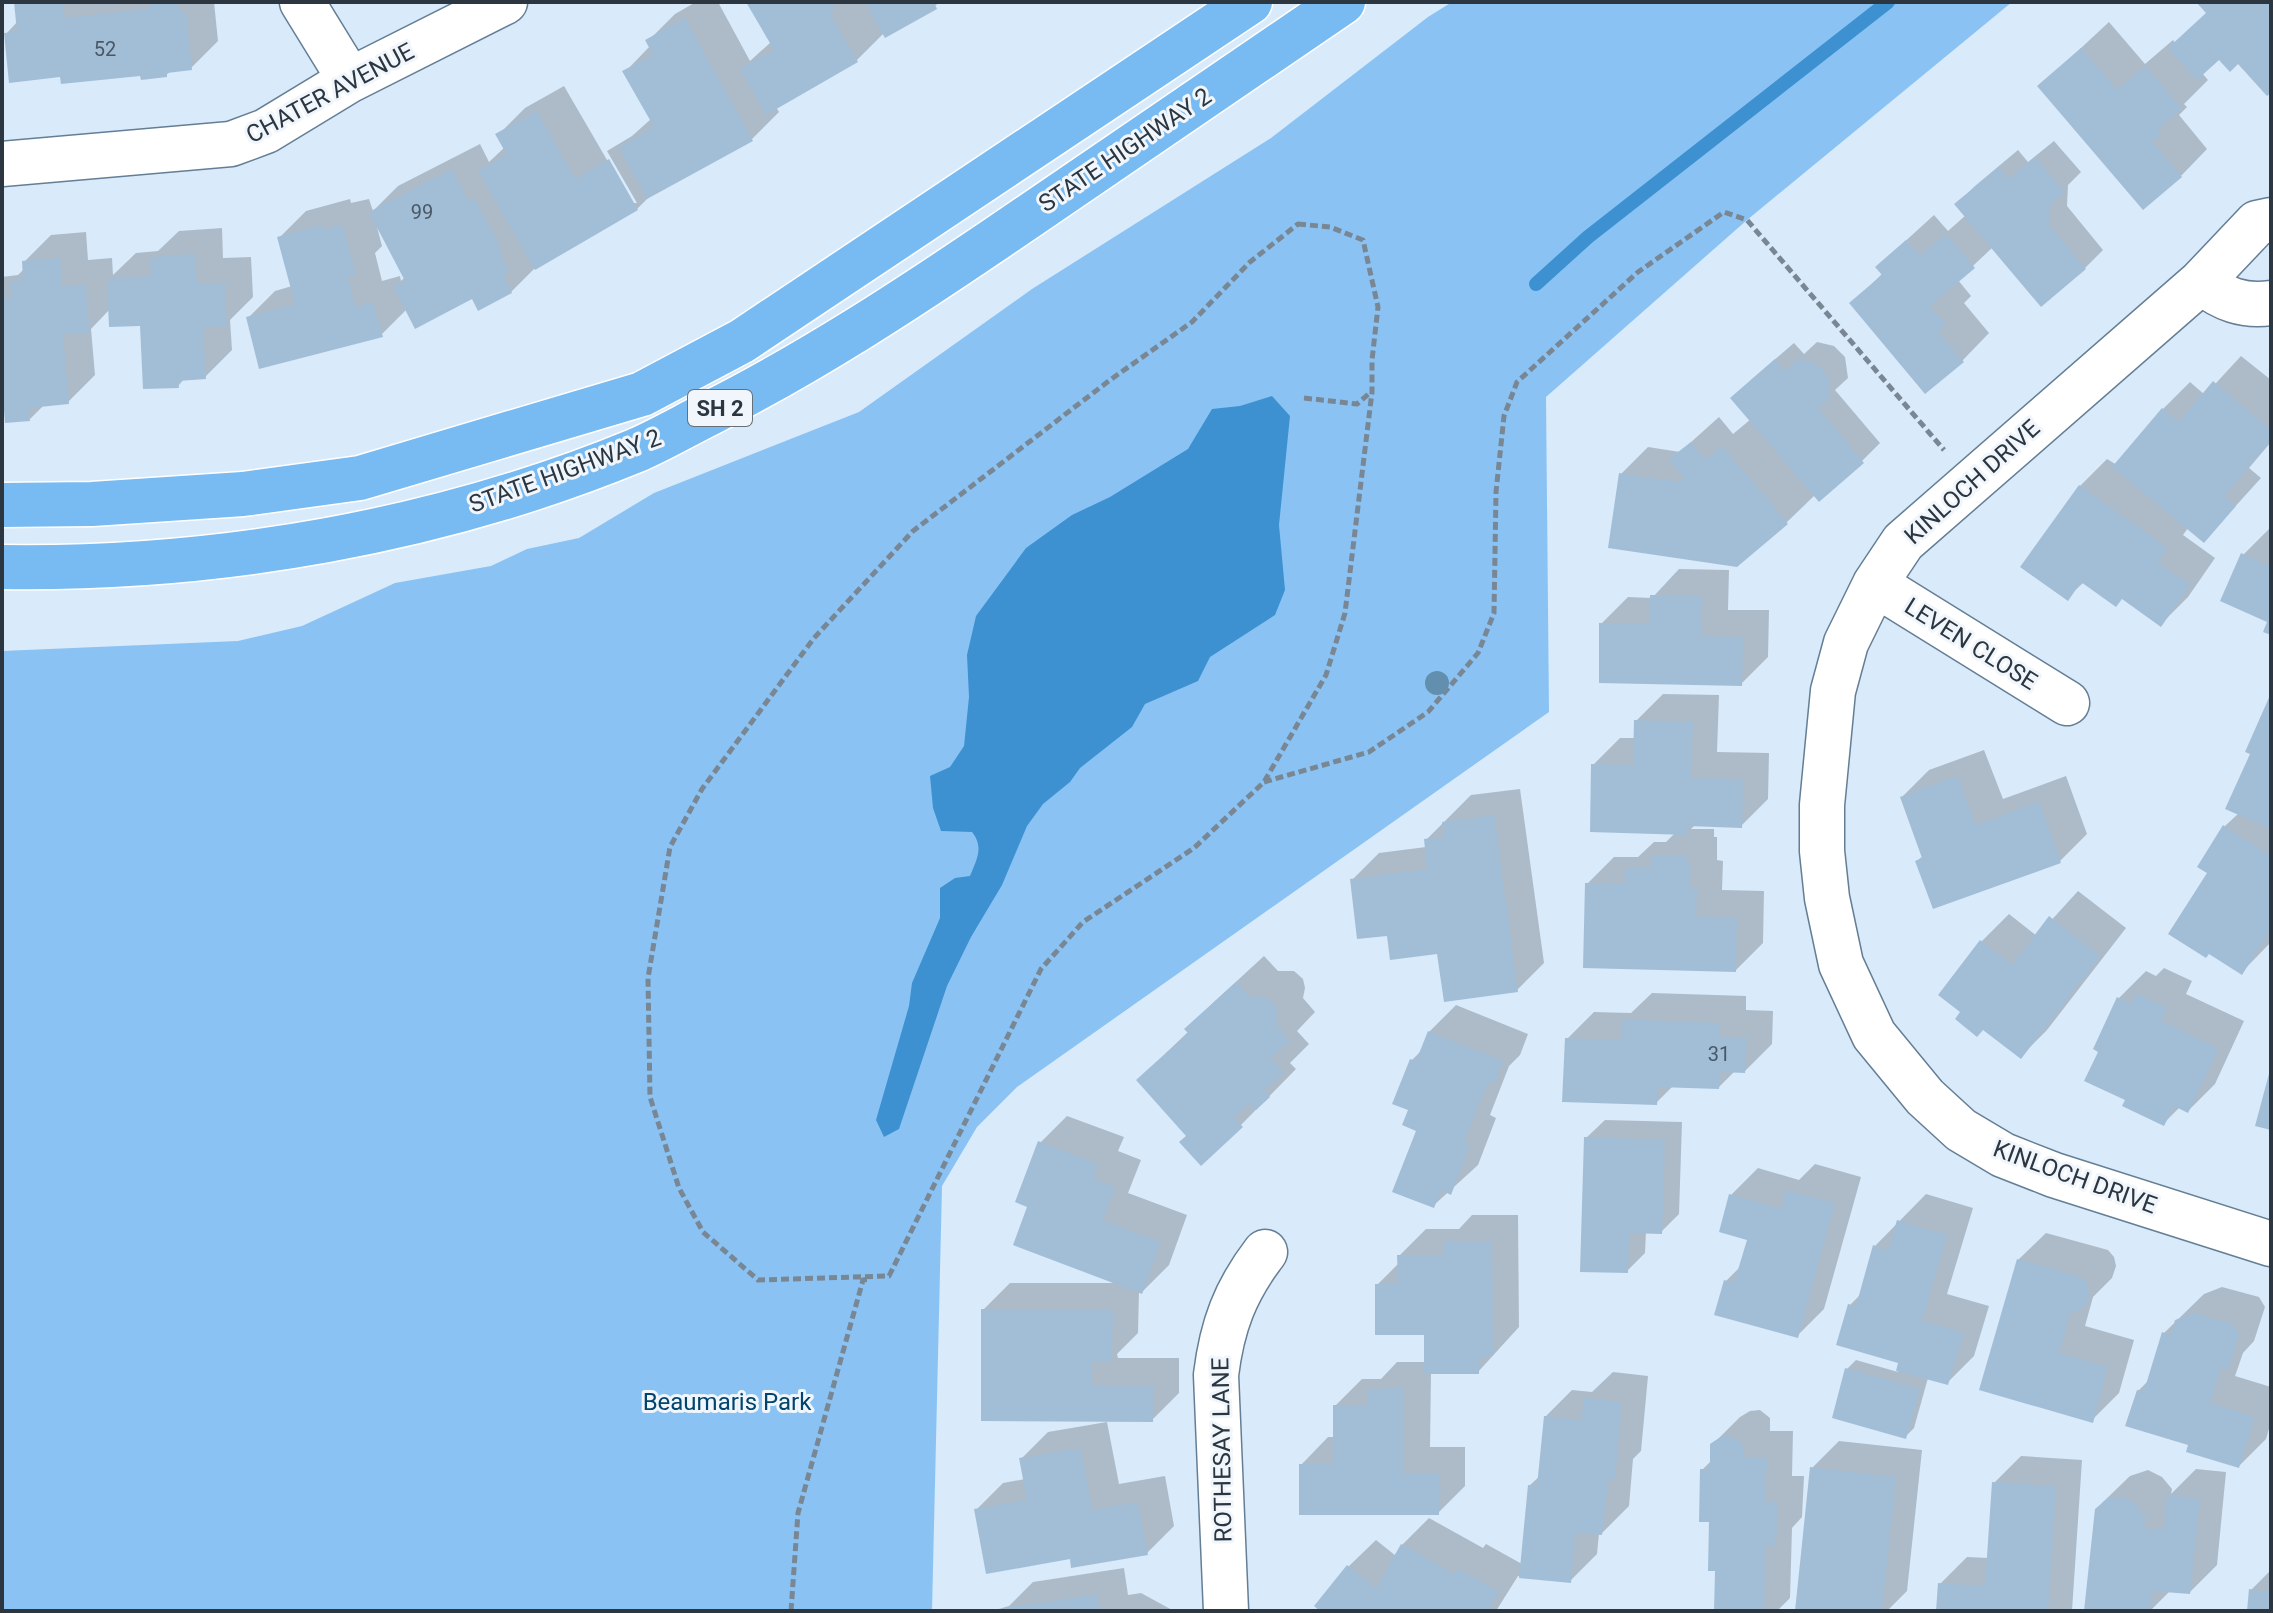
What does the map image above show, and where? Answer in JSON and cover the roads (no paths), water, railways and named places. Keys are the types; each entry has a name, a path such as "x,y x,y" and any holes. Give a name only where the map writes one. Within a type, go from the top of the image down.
{"highway":[{"name":"STATE HIGHWAY 2","path":"2,505 92,504 243,494 360,478 642,394 742,341 1250,2"},
{"name":"STATE HIGHWAY 2","path":"2,567 67,568 245,554 441,516 639,449 787,374 921,289 1343,2"}],"street":[{"path":"302,2 350,80"},
{"name":"CHATER AVENUE","path":"2,164 231,144 266,131 350,80 505,2"},
{"name":"KINLOCH DRIVE","path":"2271,220 2257,223 2201,282 1903,542 1875,584 1846,643 1833,691 1822,805 1822,851 1827,898 1841,964 1874,1035 1934,1105 1961,1130 2003,1155 2054,1175 2271,1244"},
{"path":"2201,282 2216,294 2236,303 2271,303"},
{"name":"LEVEN CLOSE","path":"1875,584 2067,703"},
{"name":"ROTHESAY LANE","path":"1226,1611 1216,1390 1219,1351 1229,1314 1243,1281 1265,1252"}],"waterway":[{"path":"1536,284 1588,237 1888,2"}],"park label":[{"name":"Beaumaris Park","path":"727,1402"}]}
